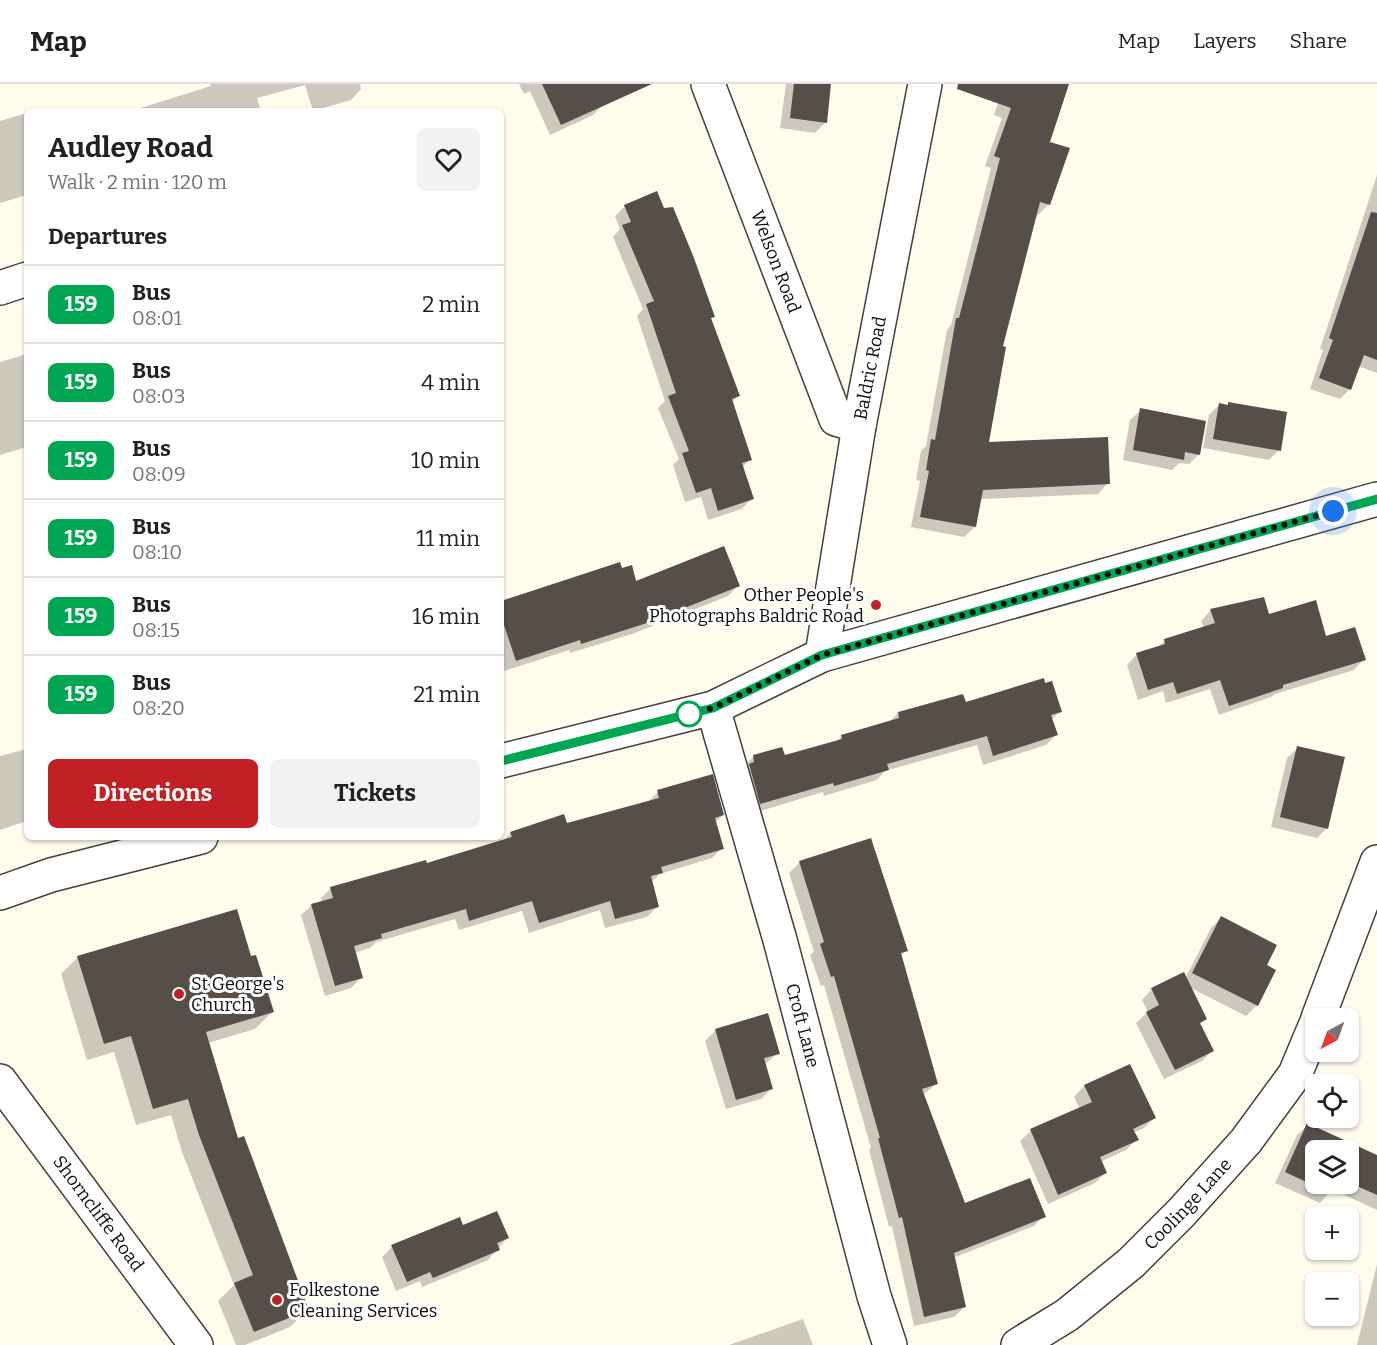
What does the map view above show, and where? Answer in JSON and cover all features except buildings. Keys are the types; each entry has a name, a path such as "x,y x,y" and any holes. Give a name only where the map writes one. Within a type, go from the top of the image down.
{"street":[{"name":"Welson Road","path":"708,84 836,419 859,426"},
{"name":"Baldric Road","path":"822,655 859,426 925,84"},
{"path":"0,288 24,280"},
{"path":"504,760 713,708 822,655 1377,499"},
{"name":"Croft Lane","path":"713,708 780,940 874,1296 890,1345"},
{"path":"0,893 51,875 189,840"},
{"path":"1322,1008 1377,862"},
{"name":"Coolinge Lane","path":"1018,1345 1067,1315 1086,1300 1131,1263 1182,1212 1246,1141 1295,1074 1305,1050"},
{"name":"Shorncliffe Road","path":"0,1081 196,1345"}],"bus line":[{"name":"159","path":"504,760 713,708 822,655 1377,499"}],"place":[{"name":"Other People's Photographs Baldric Road","path":"876,605"},
{"name":"St George's Church","path":"179,994"},
{"name":"Folkestone Cleaning Services","path":"277,1300"}],"route":[{"path":"689,714 713,708 822,655 1333,511"}]}
